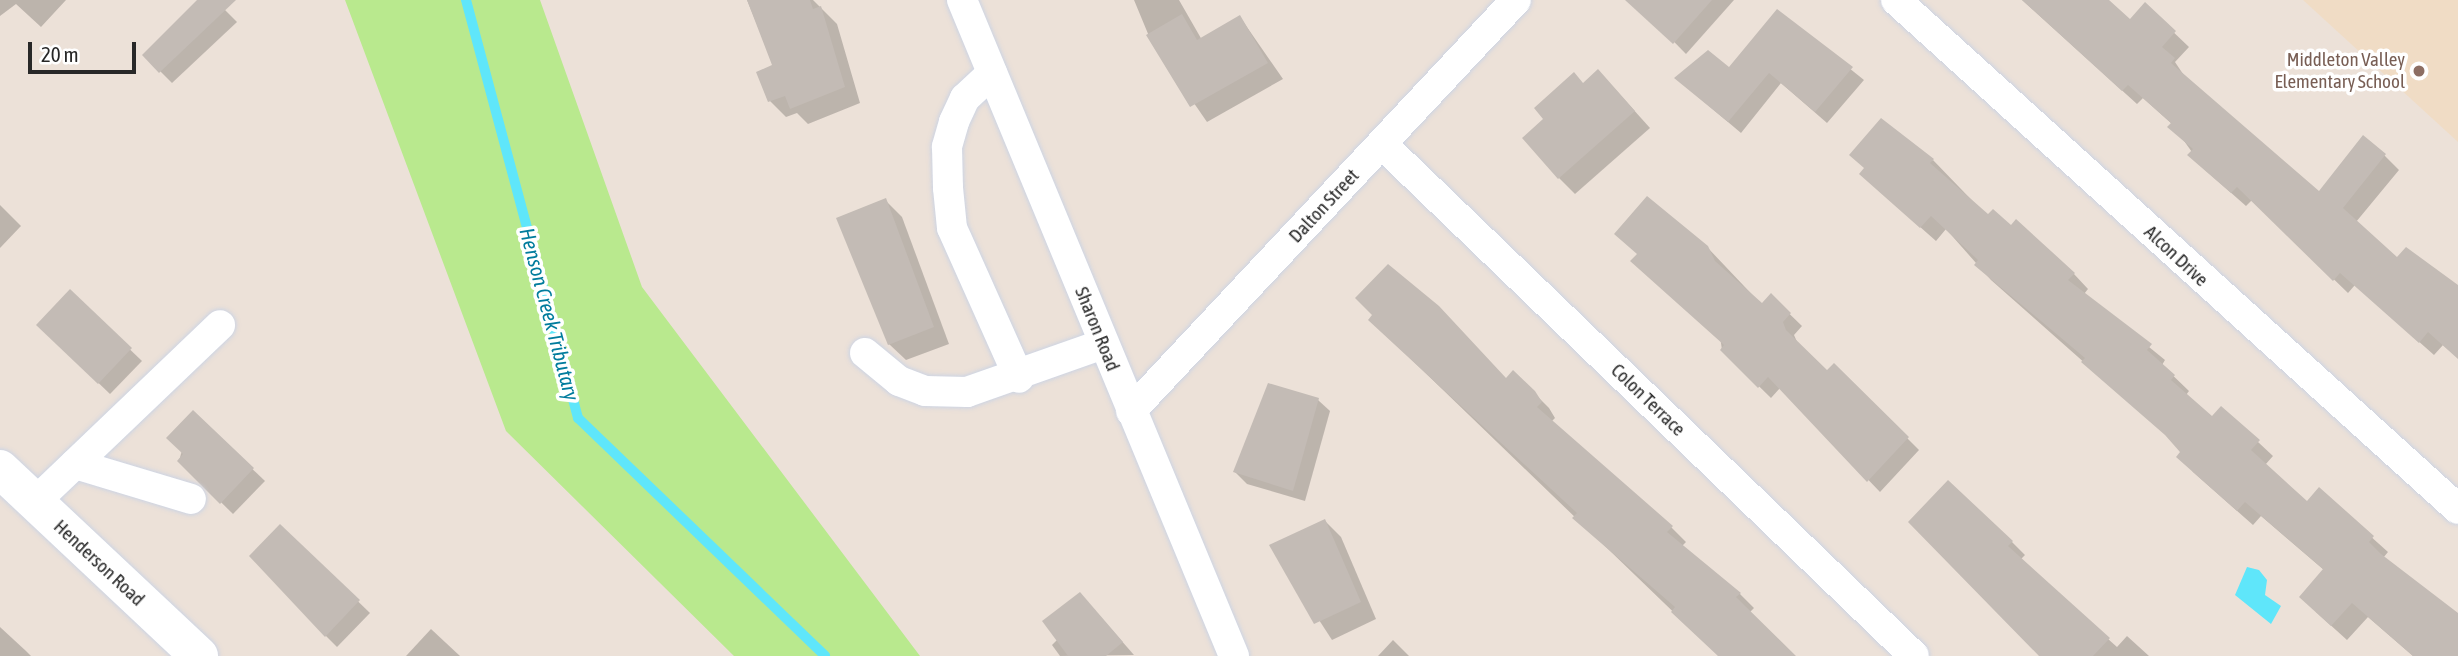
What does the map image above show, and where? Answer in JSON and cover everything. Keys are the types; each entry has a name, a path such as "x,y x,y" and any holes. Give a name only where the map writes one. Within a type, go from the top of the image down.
{"street":[{"name":"Sharon Road","path":"962,0 1234,656"},
{"name":"Dalton Street","path":"1131,411 1516,0"},
{"name":"Alcon Drive","path":"1896,0 2458,509"},
{"path":"992,74 965,98 954,122 947,147 948,188 952,228 1019,378"},
{"name":"Colon Terrace","path":"1382,144 1914,656"},
{"path":"35,502 220,325"},
{"path":"865,353 899,381 925,391 967,392 1019,378 1103,344"},
{"path":"75,464 191,499"},
{"name":"Henderson Road","path":"0,469 199,656"}],"shaded area":[{"name":"Middleton Valley Elementary School","path":"2303,0 2458,0 2458,142"}],"green space":[{"path":"345,0 540,0 642,287 920,656 734,656 506,431"}],"water":[{"path":"2247,567 2259,570 2267,580 2265,595 2281,606 2271,624 2235,595"}],"building":[{"path":"197,0 236,0 159,73 142,55"},
{"path":"747,0 810,0 813,9 821,6 845,87 790,109 785,96 768,102 756,72 772,65"},
{"path":"1625,0 1712,0 1673,44"},
{"path":"2022,0 2109,0 2130,19 2145,2 2176,31 2162,47 2175,58 2171,63 2319,191 2363,135 2386,154 2343,208 2397,257 2406,247 2458,285 2458,359 2428,332 2419,343 2340,273 2333,281 2237,187 2231,193 2187,155 2193,149 2167,127 2171,123 2128,85 2122,91"},
{"path":"1777,9 1853,67 1815,112 1769,73 1728,122 1674,78 1708,50 1729,67"},
{"path":"1182,14 1197,40 1240,15 1268,63 1190,107 1146,35"},
{"path":"1598,69 1635,111 1558,179 1522,138 1543,119 1534,108 1574,72 1583,83"},
{"path":"1881,118 1934,159 1930,163 1988,214 1993,209 2011,225 2016,219 2075,273 2068,280 2152,344 2147,350 2175,375 2171,380 2212,416 2221,406 2260,440 2251,450 2307,501 2319,487 2374,536 2369,542 2381,554 2458,613 2458,656 2413,656 2352,603 2331,626 2299,597 2323,569 2245,502 2237,511 2176,457 2180,452 2165,435 2081,362 2085,358 1974,265 1978,260 1931,216 1920,228 1859,174 1864,168 1849,155"},
{"path":"1647,196 1708,246 1715,261 1762,303 1771,293 1791,313 1783,322 1786,330 1827,370 1834,363 1909,437 1867,482 1768,377 1758,388 1720,350 1724,345 1630,261 1637,254 1614,234"},
{"path":"886,198 934,327 888,345 836,218"},
{"path":"1388,264 1439,306 1506,378 1513,370 1535,391 1542,402 1537,407 1673,526 1667,532 1741,593 1736,597 1796,656 1718,656 1671,612 1675,607 1572,518 1577,513 1368,320 1372,315 1355,298"},
{"path":"70,289 132,348 98,384 36,325"},
{"path":"1268,383 1319,398 1293,491 1233,472"},
{"path":"193,410 254,468 220,504 177,461 183,454 166,438"},
{"path":"1948,480 2013,541 2008,546 2110,638 2093,656 2039,656 1908,522"},
{"path":"1325,519 1361,602 1314,624 1269,545"},
{"path":"280,524 360,600 325,637 249,556"},
{"path":"1080,592 1123,642 1106,656 1068,656 1042,621"}],"waterway":[{"name":"Henson Creek Tributary","path":"466,0 578,418 825,656"}],"place":[{"name":"Middleton Valley Elementary School","path":"2419,71"}]}
